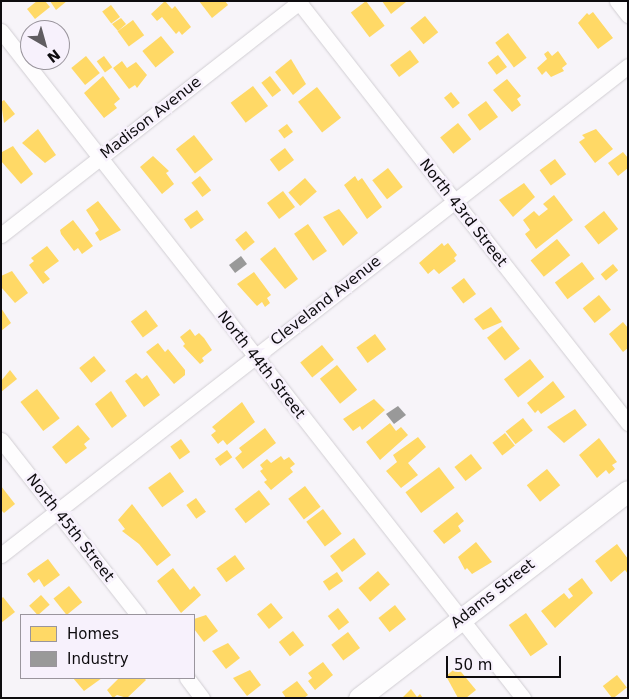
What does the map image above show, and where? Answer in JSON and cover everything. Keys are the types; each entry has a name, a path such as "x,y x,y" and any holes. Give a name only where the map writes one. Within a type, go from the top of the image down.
{"main road":[{"name":"Adams Street","path":"359,698 628,491"}],"street":[{"path":"617,1 628,15"},
{"name":"Madison Avenue","path":"1,235 299,2"},
{"name":"North 43rd Street","path":"299,2 628,424"},
{"name":"North 44th Street","path":"1,31 254,357 523,698"},
{"name":"Cleveland Avenue","path":"1,555 628,66"},
{"name":"North 45th Street","path":"1,440 137,614"},
{"path":"188,679 202,698"}],"building: Homes":[{"path":"37,1 45,1 50,7 35,19 27,9"},
{"path":"50,1 67,1 56,10"},
{"path":"165,1 172,9 175,6 191,27 182,35 179,31 176,34 162,17 157,21 151,14"},
{"path":"199,1 225,1 228,5 212,18"},
{"path":"366,1 385,26 369,37 351,12"},
{"path":"382,1 405,1 406,2 391,14"},
{"path":"111,5 120,17 111,24 102,12"},
{"path":"593,12 613,38 598,49 578,23 587,13 589,15"},
{"path":"425,16 438,32 423,44 410,28"},
{"path":"121,18 126,24 118,31 112,24"},
{"path":"133,20 144,35 129,47 118,31"},
{"path":"508,33 527,58 514,67 495,43"},
{"path":"161,36 174,52 156,67 142,51"},
{"path":"410,50 419,62 399,77 390,65"},
{"path":"548,51 552,56 558,51 567,64 562,68 564,71 551,77 546,71 542,75 537,68 547,59 544,54"},
{"path":"498,55 507,67 497,75 488,63"},
{"path":"86,56 100,73 85,85 71,68"},
{"path":"104,56 112,67 105,73 97,61"},
{"path":"291,59 306,84 293,95 275,72"},
{"path":"122,61 127,68 136,62 147,75 137,88 135,85 129,89 113,68"},
{"path":"103,76 120,99 114,104 117,108 104,118 84,93"},
{"path":"270,76 281,90 272,97 261,83"},
{"path":"507,79 521,96 517,99 521,105 512,112 493,90"},
{"path":"253,86 268,106 246,123 231,103"},
{"path":"317,87 341,118 322,133 298,102"},
{"path":"451,92 460,103 453,109 444,98"},
{"path":"4,100 15,114 4,123 1,102"},
{"path":"486,101 498,117 480,131 468,115"},
{"path":"458,123 471,139 453,154 440,137"},
{"path":"287,124 293,132 284,139 278,131"},
{"path":"38,129 56,155 45,163 22,143"},
{"path":"596,129 613,149 595,163 579,142 585,138 582,135"},
{"path":"194,135 213,159 195,174 176,149"},
{"path":"13,146 33,174 21,184 1,161 2,152"},
{"path":"285,148 294,160 279,171 270,159"},
{"path":"623,152 628,158 628,168 618,176 608,163"},
{"path":"153,156 169,171 166,173 174,184 162,194 140,167"},
{"path":"555,159 566,174 551,186 540,170"},
{"path":"388,168 403,187 387,199 372,180"},
{"path":"200,176 211,190 202,197 191,183"},
{"path":"355,176 358,181 362,178 382,207 367,219 344,185"},
{"path":"305,178 317,192 300,206 288,192"},
{"path":"524,183 535,197 513,217 499,200"},
{"path":"283,191 295,207 279,219 267,203"},
{"path":"554,195 573,220 536,249 525,234 530,230 523,220 534,211 539,216 548,209 543,204"},
{"path":"98,201 121,230 100,241 95,233 99,230 86,210"},
{"path":"339,209 358,233 343,246 323,217"},
{"path":"197,210 204,220 191,229 184,219"},
{"path":"604,211 618,229 598,245 584,226"},
{"path":"73,220 93,246 82,254 78,248 74,251 61,234 60,230"},
{"path":"308,224 327,251 313,261 294,234"},
{"path":"246,231 255,242 244,251 235,240"},
{"path":"557,239 570,255 544,277 531,260"},
{"path":"442,243 444,246 448,243 457,255 454,258 456,261 439,274 434,269 428,274 419,263"},
{"path":"47,246 59,261 44,272 50,279 43,284 29,265 34,261 31,258"},
{"path":"275,247 298,279 285,289 260,259"},
{"path":"582,262 595,279 567,299 555,282"},
{"path":"613,264 618,270 606,280 601,274"},
{"path":"12,271 28,293 15,303 1,287 1,276"},
{"path":"254,272 271,295 267,298 270,303 265,307 262,302 257,306 237,284"},
{"path":"464,278 476,294 463,304 451,288"},
{"path":"599,295 611,310 595,323 583,308"},
{"path":"491,307 502,322 483,330 474,319"},
{"path":"1,308 11,323 1,331"},
{"path":"146,310 158,326 143,337 131,321"},
{"path":"623,322 628,328 628,348 623,352 609,334"},
{"path":"502,326 520,349 505,361 487,338"},
{"path":"190,329 195,336 199,333 212,350 202,358 204,361 200,364 183,346 185,344 180,337"},
{"path":"375,334 386,349 368,363 356,348"},
{"path":"158,343 165,352 168,349 185,370 185,375 174,384 146,352"},
{"path":"322,345 334,360 312,377 300,363"},
{"path":"94,356 106,371 91,383 79,368"},
{"path":"530,359 544,377 518,397 504,379"},
{"path":"337,365 357,390 340,404 320,379"},
{"path":"10,370 17,379 1,392 1,381"},
{"path":"136,373 142,379 147,375 160,395 144,407 125,381"},
{"path":"553,381 565,397 541,414 538,410 535,413 527,403"},
{"path":"37,389 60,418 43,431 20,402"},
{"path":"111,391 127,416 112,428 95,404"},
{"path":"374,399 385,410 362,430 360,426 353,431 343,419"},
{"path":"242,402 255,422 227,445 223,440 218,444 211,435 216,431 212,427"},
{"path":"575,409 587,425 564,443 547,427"},
{"path":"523,418 533,431 516,444 506,432"},
{"path":"390,423 396,431 401,427 408,435 380,460 366,442"},
{"path":"78,425 90,439 84,444 87,448 66,464 52,447"},
{"path":"265,428 276,443 243,469 235,458 242,452 239,448"},
{"path":"505,433 515,446 502,455 492,443"},
{"path":"418,437 426,447 408,463 418,475 401,488 386,471 397,462 393,455"},
{"path":"599,438 617,462 612,465 615,469 609,474 606,470 597,478 579,455"},
{"path":"181,439 190,452 180,460 170,446"},
{"path":"227,450 232,457 220,466 215,459"},
{"path":"471,454 482,468 466,481 454,467"},
{"path":"281,456 284,460 289,457 295,464 290,468 293,472 271,490 264,482 267,480 260,471 263,469 260,465 267,459 271,463"},
{"path":"439,467 455,488 421,513 405,492"},
{"path":"547,469 560,485 540,502 527,485"},
{"path":"170,472 184,491 162,507 148,488"},
{"path":"1,486 15,504 4,513 1,510"},
{"path":"305,486 321,507 304,519 288,499"},
{"path":"259,490 270,504 246,523 235,509"},
{"path":"196,498 206,512 196,519 186,505"},
{"path":"132,504 171,555 157,566 139,544 122,531 125,529 118,520"},
{"path":"323,509 342,534 325,546 306,522"},
{"path":"457,512 464,521 458,526 461,531 444,544 433,531"},
{"path":"354,538 366,554 342,572 330,556"},
{"path":"476,542 492,562 472,574 467,568 465,570 458,557"},
{"path":"617,544 628,559 628,574 625,570 611,582 595,561"},
{"path":"235,555 245,569 226,582 216,569"},
{"path":"48,559 60,575 44,587 39,579 34,583 27,574"},
{"path":"173,568 190,590 194,586 201,595 181,613 157,581"},
{"path":"378,571 390,585 370,602 358,588"},
{"path":"337,572 343,581 329,591 323,582"},
{"path":"582,578 593,593 555,628 541,611 564,593 569,599 573,596 568,589"},
{"path":"69,586 82,602 66,614 53,599"},
{"path":"41,595 50,605 39,614 37,614 29,606"},
{"path":"3,597 15,612 1,623 1,599"},
{"path":"271,603 283,618 269,629 257,614"},
{"path":"395,605 406,619 390,632 378,618"},
{"path":"338,608 349,622 339,630 328,616"},
{"path":"526,613 548,644 531,656 509,625"},
{"path":"206,615 218,631 204,642 195,630 195,619"},
{"path":"293,631 304,645 290,656 279,642"},
{"path":"348,632 360,648 343,661 331,645"},
{"path":"228,643 240,658 226,669 212,651"},
{"path":"323,662 333,675 315,690 308,681 312,678 308,673"},
{"path":"457,667 476,690 466,698 458,698 446,676"},
{"path":"250,670 261,685 247,696 233,678"},
{"path":"617,675 627,688 612,698 603,686"},
{"path":"74,679 101,679 84,691"},
{"path":"118,679 146,680 127,698 117,695 113,698 107,690"},
{"path":"297,681 308,695 304,698 286,698 282,692"},
{"path":"411,689 417,697 420,694 423,698 402,698"}],"building: Industry":[{"path":"241,256 247,264 235,273 229,265"},
{"path":"398,406 406,415 394,424 386,414"}]}
